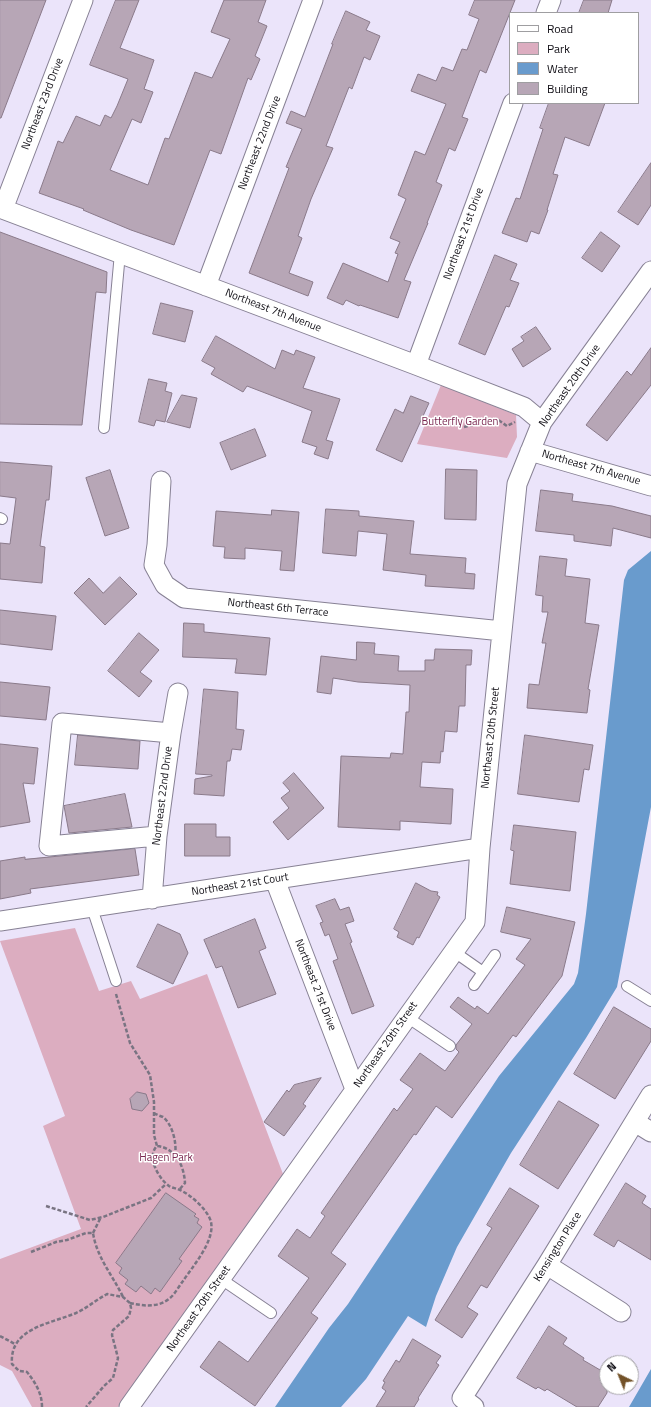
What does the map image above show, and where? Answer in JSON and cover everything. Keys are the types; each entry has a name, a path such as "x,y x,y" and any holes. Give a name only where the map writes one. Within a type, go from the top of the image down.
{"street":[{"name":"Northeast 23rd Drive","path":"1,208 83,0"},
{"name":"Northeast 22nd Drive","path":"206,286 313,0"},
{"path":"546,12 551,0"},
{"name":"Northeast 21st Drive","path":"416,365 513,104"},
{"name":"Northeast 7th Avenue","path":"1,208 524,407 542,422"},
{"name":"Northeast 20th Drive","path":"502,631 517,484 542,422 651,271"},
{"name":"Northeast 7th Avenue","path":"530,451 651,486"},
{"name":"Northeast 6th Terrace","path":"161,481 157,545 154,565 165,585 184,598 502,631"},
{"name":"Northeast 20th Street","path":"129,1407 474,922 502,631"},
{"name":"Northeast 22nd Drive","path":"152,899 157,836 178,693"},
{"path":"157,836 49,846 62,723 171,733"},
{"name":"Northeast 21st Court","path":"0,921 480,848"},
{"name":"Northeast 21st Drive","path":"275,880 355,1089"},
{"name":"Kensington Place","path":"468,1403 547,1265 651,1094"},
{"path":"635,1122 651,1132"},
{"path":"547,1265 621,1312"}],"lane":[{"path":"104,428 120,253"},
{"path":"92,908 116,981"},
{"path":"453,951 482,972"},
{"path":"474,985 495,955"},
{"path":"627,986 651,1000"},
{"path":"406,1017 450,1046"},
{"path":"221,1279 271,1312"}],"path":[{"path":"464,427 498,419 507,426 517,422 524,407"},
{"path":"101,1217 94,1233 102,1262 124,1297 130,1303 141,1306 161,1304 170,1298 205,1249 210,1235 211,1223 207,1212 203,1207 180,1190 166,1184 153,1160 157,1146 154,1135 154,1113 150,1075 130,1043 115,991 116,981"},
{"path":"154,1113 163,1118 169,1125 176,1147 175,1155"},
{"path":"157,1146 164,1147 178,1159 185,1183 180,1190"},
{"path":"46,1206 90,1220 151,1198 166,1184"},
{"path":"31,1252 56,1242 68,1240 86,1233 94,1233"},
{"path":"42,1407 42,1400 33,1380 27,1372 19,1371 12,1364 11,1356 15,1344 33,1329 89,1307 107,1294 124,1297"},
{"path":"86,1407 113,1378 118,1358 112,1335 113,1330 129,1316 131,1308 130,1303"},
{"path":"0,1336 15,1344"}],"green space":[{"name":"Butterfly Garden","path":"441,385 516,415 517,437 507,458 417,444"},
{"name":"Hagen Park","path":"75,928 99,991 131,981 140,999 207,974 283,1174 118,1407 32,1407 12,1371 0,1365 0,1259 81,1229 43,1126 65,1116 0,941"}],"water":[{"path":"651,551 651,807 617,987 586,1038 511,1153 457,1247 436,1296 426,1327 408,1316 366,1379 341,1407 275,1407 329,1328 348,1304 499,1076 574,984 578,973 586,914 624,580 628,570"},
{"path":"651,1369 651,1407 629,1407 636,1395 639,1395 639,1390"}],"building":[{"path":"0,0 46,0 1,118 0,118"},
{"path":"116,0 139,0 120,48 154,60 144,89 153,92 141,123 132,119 110,170 148,185 165,138 169,139 195,72 212,78 230,39 211,32 224,0 266,0 258,22 267,26 255,56 260,59 251,80 248,78 221,154 210,150 174,245 131,230 83,210 84,209 39,193 58,141 63,143 76,116 100,126 105,115 111,118 128,79 90,65"},
{"path":"475,0 515,0 486,73 480,70 462,117 468,119 455,151 449,148 436,182 442,185 404,280 411,282 398,318 360,305 359,306 346,300 343,305 327,298 343,263 388,282 398,254 395,253 400,242 390,238 406,199 398,195 415,151 425,155 446,104 411,91 418,74 436,81 442,67 453,71 462,49 467,50 479,19 469,15"},
{"path":"584,0 612,0 608,12 579,12"},
{"path":"346,11 370,22 366,30 380,36 370,60 364,57 352,89 349,87 326,146 333,148 311,199 298,236 302,238 289,273 313,282 308,296 249,273 289,168 286,167 302,129 286,123 291,111 305,117"},
{"path":"549,104 605,104 589,146 565,137 553,174 558,175 548,210 539,234 531,231 527,242 502,233 516,198 520,199 543,129 540,128"},
{"path":"651,163 651,205 638,225 618,212"},
{"path":"0,232 107,272 106,293 96,292 82,425 0,424"},
{"path":"601,232 620,246 602,272 582,258"},
{"path":"495,255 517,264 510,280 519,283 509,307 506,306 485,355 459,344"},
{"path":"161,303 193,311 185,342 153,334"},
{"path":"536,327 551,349 523,367 512,349 524,341 521,337"},
{"path":"216,336 275,369 282,350 294,355 296,350 315,357 303,388 340,399 326,440 333,442 328,459 314,454 317,447 302,442 312,411 247,386 243,392 211,374 215,368 202,361"},
{"path":"651,348 651,385 607,441 586,425 627,371 631,375"},
{"path":"149,379 167,383 165,391 172,393 165,422 156,420 154,426 139,422"},
{"path":"182,395 197,398 190,428 167,422"},
{"path":"411,396 429,403 402,462 376,450 395,409 403,413"},
{"path":"255,429 266,456 231,470 220,443"},
{"path":"0,462 52,466 49,500 46,500 40,546 45,547 42,583 0,579 0,543 10,544 16,498 0,496"},
{"path":"446,469 477,470 476,520 445,519"},
{"path":"110,470 129,528 105,536 86,478"},
{"path":"541,490 573,494 572,501 612,506 651,516 651,538 613,528 611,546 574,541 574,535 536,531"},
{"path":"326,509 359,511 359,516 414,521 410,554 466,558 465,573 475,574 474,589 425,586 426,575 383,570 387,534 358,531 356,556 323,553"},
{"path":"272,510 299,512 294,571 280,570 282,551 245,548 245,559 224,558 225,547 213,546 216,511 271,515"},
{"path":"540,556 567,559 565,576 590,579 585,623 599,625 588,689 590,690 587,713 527,708 529,684 539,685 546,643 542,643 548,612 542,612 543,596 536,595"},
{"path":"120,577 137,594 105,625 74,593 89,578 103,593"},
{"path":"0,610 56,616 52,650 0,644"},
{"path":"184,623 204,624 204,632 270,638 266,675 235,673 237,659 183,657"},
{"path":"139,633 159,650 140,672 152,681 139,697 108,671"},
{"path":"357,642 375,643 374,654 399,656 398,671 425,671 425,660 434,660 435,649 472,650 471,665 466,665 465,706 459,706 457,732 445,731 443,752 441,751 440,763 422,762 420,787 453,789 451,824 400,821 400,830 338,827 341,756 390,758 391,753 403,754 406,712 409,712 410,685 358,682 333,678 331,694 317,692 321,656 356,660"},
{"path":"0,682 50,687 46,720 0,716"},
{"path":"204,689 238,692 236,729 244,730 241,750 232,749 230,761 227,761 224,796 194,794 195,779 212,776 196,774"},
{"path":"78,735 140,741 138,769 75,765"},
{"path":"525,735 593,745 589,770 584,769 579,802 518,794"},
{"path":"0,744 38,748 34,784 23,783 30,822 0,827"},
{"path":"294,773 324,808 288,840 273,822 289,808 281,798 290,791 283,783"},
{"path":"125,794 132,827 69,833 64,806"},
{"path":"185,824 216,824 216,837 230,837 230,856 185,856"},
{"path":"514,825 576,832 570,891 510,884 514,851 511,850"},
{"path":"135,849 139,875 30,889 31,893 0,899 0,861 25,857 25,859"},
{"path":"416,883 431,891 438,892 437,895 440,897 419,938 417,937 413,945 397,937 399,932 394,929"},
{"path":"335,899 340,910 349,907 354,921 345,924 352,942 350,943 374,1006 352,1014 333,961 338,959 329,934 325,936 320,923 323,922 316,906"},
{"path":"507,907 575,922 562,976 516,1037 513,1035 452,1118 436,1106 416,1135 414,1134 331,1253 346,1264 311,1313 318,1318 255,1406 200,1367 219,1341 248,1362 309,1278 278,1256 297,1229 310,1238 325,1216 321,1213 394,1108 397,1111 413,1089 400,1080 420,1053 445,1071 459,1052 456,1049 456,1045 472,1024 450,1007 458,997 475,1009 477,1006 488,1014 525,965 516,959 531,939 501,932"},
{"path":"255,919 266,948 259,951 276,994 238,1008 222,966 216,968 204,940"},
{"path":"158,924 180,934 188,953 173,984 137,967"},
{"path":"614,1007 651,1029 651,1041 615,1099 574,1074"},
{"path":"321,1078 303,1104 306,1106 284,1136 264,1122 287,1090 289,1092 294,1085"},
{"path":"137,1092 146,1094 149,1103 142,1111 132,1109 130,1099"},
{"path":"559,1101 599,1125 558,1189 520,1165"},
{"path":"626,1183 646,1196 642,1203 651,1209 651,1260 618,1240 614,1247 594,1235"},
{"path":"510,1188 539,1206 487,1288 481,1285 467,1307 478,1314 462,1338 435,1320 492,1228 487,1225"},
{"path":"166,1193 196,1214 194,1216 199,1219 197,1223 202,1227 179,1259 182,1261 160,1292 155,1288 151,1294 141,1286 136,1292 125,1284 128,1280 119,1273 122,1268 116,1263"},
{"path":"549,1326 567,1338 563,1344 584,1358 583,1360 599,1369 599,1395 606,1395 598,1407 577,1407 547,1389 545,1391 538,1387 536,1389 517,1378"},
{"path":"413,1339 441,1356 436,1363 439,1365 414,1407 376,1407 386,1391 382,1388 385,1382 383,1381 396,1360 399,1362"}]}
